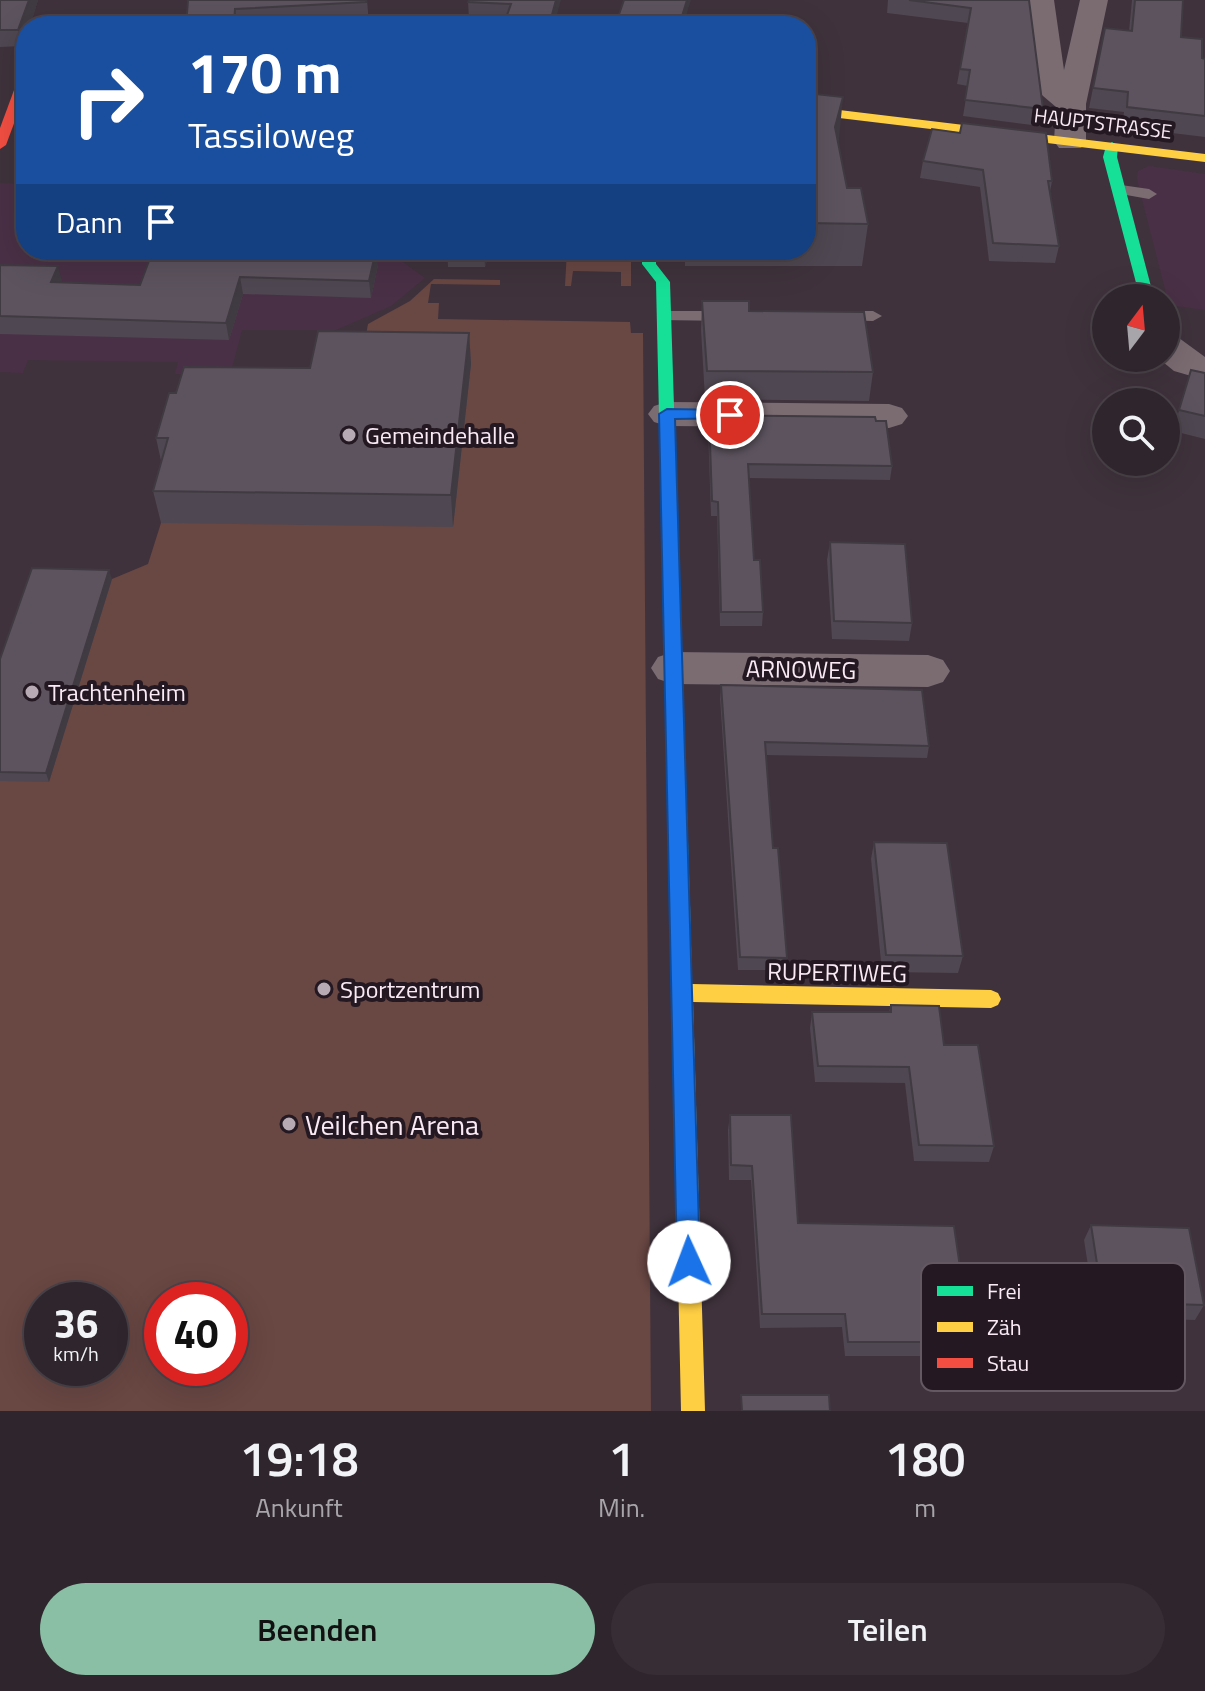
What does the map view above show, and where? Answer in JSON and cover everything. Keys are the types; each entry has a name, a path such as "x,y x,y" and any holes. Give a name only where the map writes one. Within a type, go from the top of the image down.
{"street":[{"path":"1040,0 1051,90 1071,104"},
{"path":"1070,141 1071,104 1094,0"},
{"path":"0,145 16,101"},
{"name":"HAUPTSTRASSE","path":"816,111 1205,158"},
{"path":"1112,146 1110,157 1144,284"},
{"path":"649,260 663,282 693,1411"},
{"path":"1180,357 1205,369"},
{"path":"667,414 889,416"},
{"name":"ARNOWEG","path":"673,668 928,671"},
{"name":"RUPERTIWEG","path":"682,993 991,999"}],"lane":[{"path":"1121,190 1149,194"},
{"path":"664,316 753,316"},
{"path":"813,316 873,316"}],"shaded area":[{"path":"1149,166 1205,174 1205,310 1180,307 1180,284 1164,284 1137,179 1138,171"},
{"path":"0,183 16,184 16,260 400,260 425,278 391,306 336,330 242,330 230,375 175,374 178,362 28,360 23,373 0,372"},
{"path":"566,260 631,260 631,286 621,286 621,272 573,271 571,286 565,286"},
{"name":"Sportzentrum","path":"434,279 500,280 500,285 431,284 428,303 439,303 438,319 630,322 631,333 643,333 651,1411 0,1411 0,677 112,579 148,564 161,523 315,400 365,341 368,324 410,301"}],"building":[{"path":"0,0 29,0 23,16 16,16 16,30 0,30"},
{"path":"188,0 366,0 235,9 235,16 187,16"},
{"path":"556,0 552,16 507,16 511,4 468,2"},
{"path":"624,0 687,0 682,16 618,16"},
{"path":"909,0 1029,0 1043,109 965,100 970,70 960,69 971,8"},
{"path":"1135,0 1183,0 1181,37 1202,39 1205,116 1127,107 1128,92 1093,88 1105,28 1132,31"},
{"path":"816,94 843,97 835,127 847,188 861,188 868,224 816,223"},
{"path":"962,123 1046,133 1052,181 1048,181 1059,246 993,243 983,170 923,161 932,129 960,133"},
{"path":"149,260 374,260 369,281 240,277 226,323 0,316 0,265 58,266 51,282 140,285"},
{"path":"702,301 749,301 749,311 864,312 873,372 707,371"},
{"name":"Gemeindehalle","path":"318,331 469,333 451,495 153,491 168,438 156,438 169,393 176,393 184,367 310,368"},
{"path":"1191,370 1205,373 1205,416 1180,410"},
{"path":"709,415 875,417 876,421 886,421 892,466 748,464 754,560 760,560 763,612 721,612 718,502 712,501"},
{"path":"830,542 905,544 912,623 834,621"},
{"path":"32,568 109,570 46,773 0,772 0,659"},
{"path":"721,685 922,690 929,746 765,742 773,848 778,848 787,958 740,957"},
{"path":"874,842 947,843 963,956 886,955"},
{"path":"891,1005 939,1006 944,1045 978,1045 994,1146 919,1145 909,1067 818,1066 812,1012 891,1012"},
{"path":"730,1115 791,1115 798,1223 954,1226 959,1263 921,1263 921,1342 848,1342 845,1314 762,1314 752,1166 731,1165"},
{"path":"1091,1225 1189,1228 1204,1305 1185,1304 1185,1263 1097,1263"},
{"path":"741,1395 829,1395 830,1411 742,1411"}],"traffic: fast":[{"path":"1112,146 1110,157 1143,284"},
{"path":"649,260 663,282 680,904"}],"traffic: slow":[{"path":"816,111 1205,158"},
{"path":"680,904 693,1411"},
{"path":"682,993 991,999"}],"traffic: jam":[{"path":"0,145 16,101"}],"place":[{"name":"Gemeindehalle","path":"349,435"},
{"name":"Trachtenheim","path":"32,692"},
{"name":"Sportzentrum","path":"324,989"},
{"name":"Veilchen Arena","path":"289,1124"}],"route":[{"path":"689,1262 667,414 730,415"}]}
